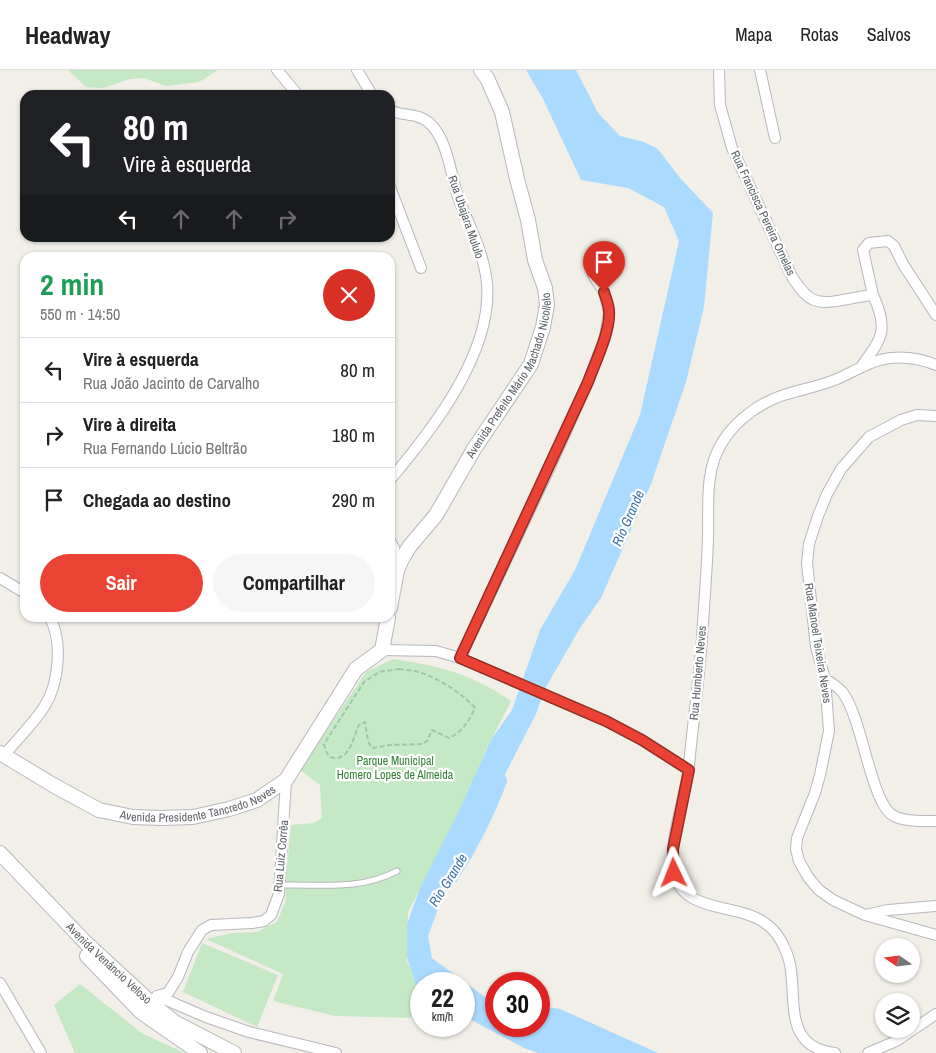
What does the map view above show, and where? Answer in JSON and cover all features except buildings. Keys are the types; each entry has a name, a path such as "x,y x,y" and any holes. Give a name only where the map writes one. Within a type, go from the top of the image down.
{"street":[{"path":"277,70 294,90"},
{"path":"357,70 369,90"},
{"name":"Avenida Prefeito Mário Machado Nicollelo","path":"395,581 397,570 408,547 436,515 474,449 531,364 544,327 546,305 544,288 535,260 528,220 502,112 487,78 481,70"},
{"name":"Rua Francisca Pereira Ornelas","path":"719,70 720,105 732,148 792,277 812,299 821,301 873,295"},
{"path":"760,70 775,138"},
{"name":"Rua Ubajara Mululo","path":"395,113 419,117 429,123 444,144 454,187 477,244 487,280 488,296 478,342 465,374 433,426 395,474"},
{"path":"395,200 421,268"},
{"path":"860,368 879,343 883,330 863,250 869,243 888,241 894,246 903,264 936,315"},
{"path":"460,658 554,458 588,382 605,337 610,312 604,292 593,274"},
{"name":"Rua Humberto Neves","path":"835,1053 813,1047 804,1040 797,1026 792,995 792,970 786,951 778,936 766,923 752,916 695,900 679,884 674,873 673,849 689,770 702,640 710,472 723,440 741,420 758,407 784,394 810,389 838,379 880,359 915,360 936,364"},
{"name":"Rua Manoel Teixeira Neves","path":"936,416 917,416 901,420 869,437 842,469 821,509 809,544 807,563 816,647 825,679 829,731 815,793 797,838 796,849 799,861 808,877 819,890 833,900 865,915 936,935"},
{"path":"395,555 397,570"},
{"path":"0,578 20,590"},
{"path":"2,754 44,706 52,688 57,664 58,644 52,622"},
{"path":"387,622 382,650 436,651 460,658 606,721 628,732 689,770"},
{"name":"Avenida Presidente Tancredo Neves","path":"2,754 99,810 134,817 162,818 193,817 229,809 257,800 286,780 356,669 382,650"},
{"path":"825,679 843,693 852,710 862,738 874,786 885,809 892,816 903,819 936,821"},
{"name":"Rua Luiz Corrêa","path":"150,1004 168,993 178,977 188,952 202,930 211,925 264,921 271,915 279,894 286,780"},
{"name":"Avenida Venâncio Veloso","path":"0,853 86,944 150,1004 174,1036 200,1053"},
{"name":"Avenida Venâncio Veloso","path":"0,862 46,915 150,1004 174,1022 234,1053"},
{"path":"865,915 888,910 936,906"},
{"path":"0,983 42,1053"},
{"path":"150,1004 206,1017 249,1032 336,1053"},
{"path":"868,1053 896,1041 936,1014"}],"lane":[{"path":"279,885 346,885 364,883 381,879 397,871"}],"path":[{"path":"399,669 418,672 451,689 468,700 475,708 471,717 457,735 449,738 432,730 427,741 423,744 390,745 372,748 368,741 365,722 359,724 345,755 338,759 328,755 324,744 364,682 379,672 399,669"}],"green space":[{"path":"68,70 218,70 199,82 166,86 144,78 130,79 103,88 86,87"},
{"name":"Parque Municipal Homero Lopes de Almeida","path":"393,659 441,668 483,684 511,701 484,754 469,794 408,912 407,961 412,972 410,972 410,1018 335,1016 273,1001 283,974 206,939 232,933 257,932 277,922 286,900 286,875 291,825 314,823 322,818 320,785 300,770 366,672"},
{"path":"202,943 278,975 257,1027 183,992"},
{"path":"80,984 143,1034 185,1053 75,1053 54,1005"}],"water":[{"path":"526,70 576,70 598,113 620,136 644,142 658,149 680,178 713,213 704,307 686,382 651,484 601,598 580,628 546,687 536,714 444,893 428,936 432,958 451,972 412,972 407,957 407,924 420,888 458,813 491,740 512,710 540,630 575,570 640,415 679,241 664,207 628,188 581,180 543,99"},
{"path":"475,990 485,997 485,1027 475,1022"},
{"path":"550,1008 560,1009 658,1053 538,1053 503,1037 550,1037"}],"waterway":[{"name":"Rio Grande","path":"450,877 477,830 499,781"}],"route":[{"path":"604,292 610,312 609,322 588,382 460,658 606,721 642,740 689,770 673,849 674,873"}]}
